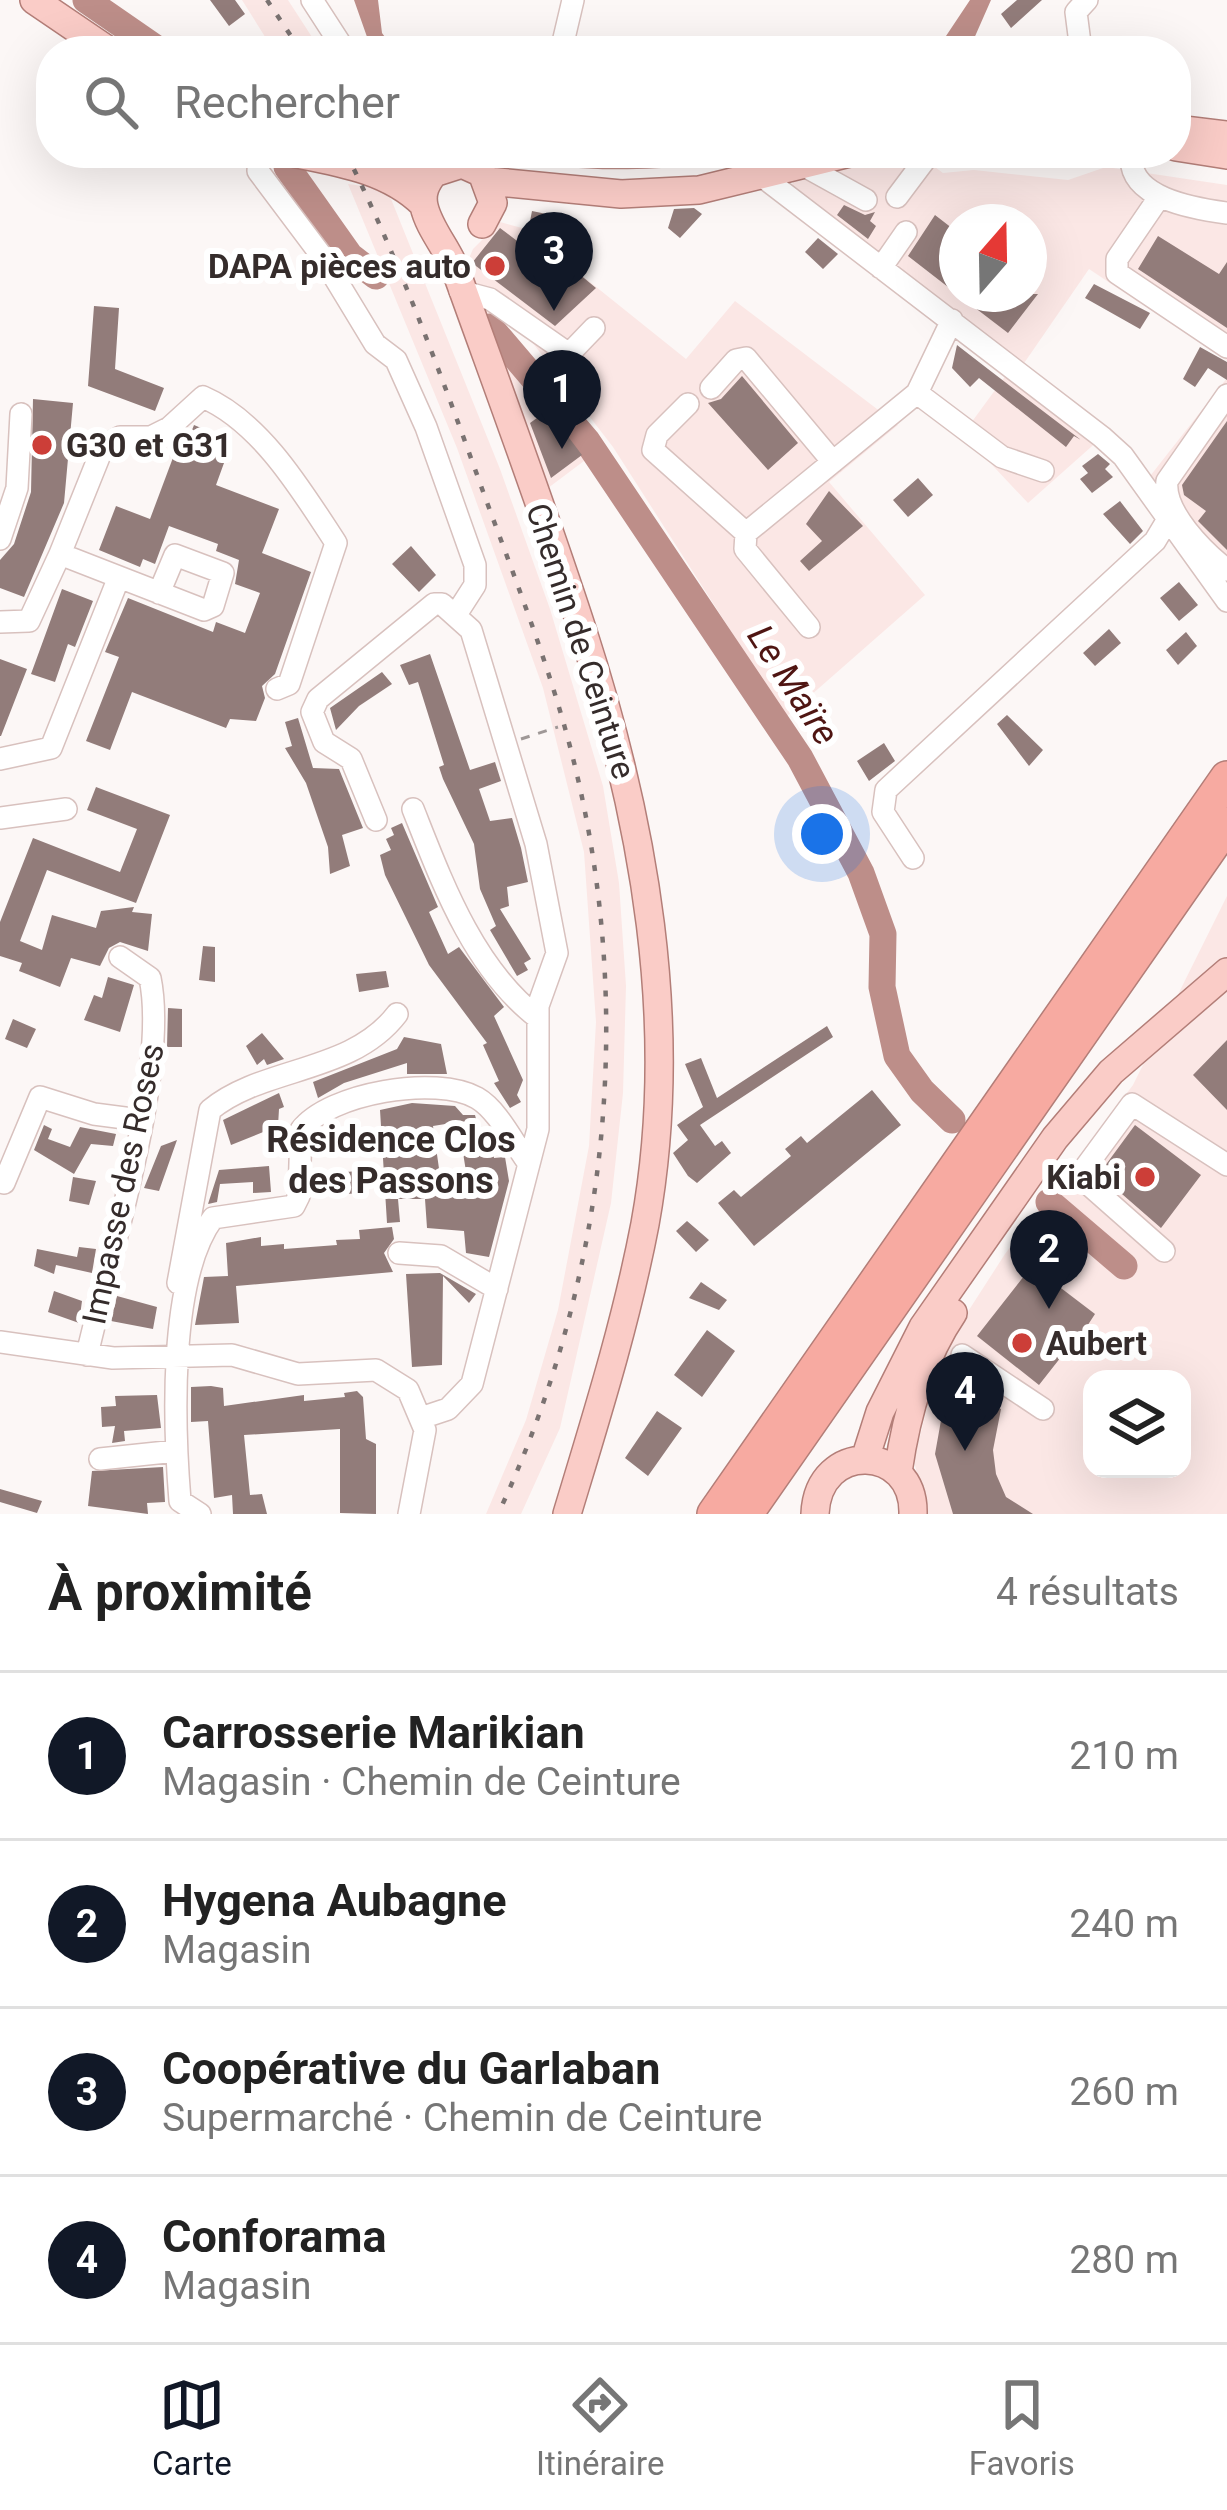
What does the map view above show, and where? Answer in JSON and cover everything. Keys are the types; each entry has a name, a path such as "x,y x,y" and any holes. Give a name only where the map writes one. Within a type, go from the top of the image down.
{"highway":[{"path":"1077,990 1227,757"},
{"path":"714,1514 1227,778"},
{"path":"746,1514 1227,824"}],"main road":[{"path":"34,0 87,36"},
{"path":"1191,131 1227,135"},
{"path":"1191,149 1227,154"},
{"path":"358,168 407,188 448,232 475,228 530,189"},
{"path":"427,212 453,168"},
{"path":"456,168 493,203 475,228 459,282"},
{"path":"461,168 530,189 621,194 699,190 784,168"},
{"name":"Chemin de Ceinture","path":"427,212 459,282 609,710 624,766 652,928 657,1114 645,1220 616,1351 567,1514"},
{"path":"865,1459 880,1412 923,1327 1054,1138 1111,1072 1227,972"},
{"path":"898,1472 905,1421 939,1334 1038,1191 1124,1081 1227,993"},
{"path":"814,1513 823,1480 835,1468 865,1459 898,1472 910,1491 913,1514"}],"street":[{"path":"312,0 341,36"},
{"path":"326,0 345,36"},
{"path":"565,36 573,0"},
{"path":"1079,36 1076,13 1087,0"},
{"path":"258,168 321,255 375,344 396,360 475,565 475,585 457,614"},
{"path":"808,168 866,200"},
{"path":"897,196 917,168"},
{"path":"1132,168 1137,179 1160,196 1227,213"},
{"path":"759,174 1123,456 1227,601"},
{"path":"1160,196 1118,259 1117,273 1227,347"},
{"path":"880,268 906,232"},
{"path":"459,282 562,352 574,352 594,328"},
{"path":"809,626 745,549 746,533 917,393 952,320"},
{"path":"711,388 736,360 746,358 832,462"},
{"path":"917,393 1002,457 1043,471"},
{"path":"1227,395 1167,481 1165,493 1192,536 1227,570"},
{"path":"0,622 29,621 103,447 120,437 151,437 203,397 228,408 302,491 336,543 289,684 277,689"},
{"path":"688,404 657,435 652,450 746,533"},
{"path":"0,539 17,488 21,414"},
{"path":"913,858 883,812 886,790 1155,542 1167,520"},
{"path":"60,554 159,592"},
{"path":"0,759 52,748 119,577"},
{"path":"376,820 351,758 324,742 312,712 318,699 434,604 457,614 471,630 536,844 557,953 540,994 538,1130 472,1384 448,1409 421,1418"},
{"path":"413,808 441,880 472,938 519,1003 538,1018"},
{"path":"0,818 66,809"},
{"name":"Impasse des Roses","path":"87,1355 140,1120 157,1014 150,978 120,957"},
{"path":"200,1514 180,1501 171,1359 210,1111 229,1095 340,1056 387,1027 397,1013"},
{"path":"171,1359 207,1227 225,1215 294,1206 299,1196 297,1141 316,1117 377,1093 451,1088 486,1105 529,1164"},
{"path":"4,1183 40,1097 94,1114 140,1120"},
{"path":"1164,1251 1079,1176 1132,1104 1227,1165"},
{"path":"399,1253 441,1256 497,1289"},
{"path":"0,1342 87,1355 250,1357 298,1374 376,1370 408,1390 421,1418 424,1451 409,1514"},
{"path":"962,1355 1043,1409"},
{"path":"100,1459 176,1451"}],"path":[{"path":"508,743 558,727"}],"shaded area":[{"path":"242,0 288,0 311,36 265,36"},
{"path":"354,0 378,0 384,36 367,36"},
{"path":"970,0 991,0 975,36 946,36"},
{"path":"820,168 936,168 943,173 974,170 1068,180 1113,168 1227,185 1227,361 1089,269 1020,369 947,312 1047,312 1047,204 939,204 939,305 791,189 794,179"},
{"path":"348,184 387,189 500,469 550,609 603,786 619,883 626,986 623,1093 611,1203 560,1428 521,1514 486,1514 526,1420 558,1310 589,1146 596,1022 584,852 543,688 457,448"},
{"path":"500,222 522,228 521,242 583,258 575,270 686,359 735,301 898,425 829,482 925,595 786,717 613,447 525,333 480,310 467,263 473,249"},
{"path":"498,350 549,404 588,458 548,488"},
{"path":"1009,371 1100,439 1028,503 963,434"},
{"path":"1227,378 1227,590 1147,480"},
{"path":"1227,896 1227,1514 926,1514 914,1461 940,1355 1005,1254 1133,1085"}],"building":[{"path":"210,0 235,0 245,14 229,26"},
{"path":"1017,0 1042,0 1011,28 1001,14"},
{"path":"844,205 865,215 875,212 870,221 876,226 868,239 837,215"},
{"path":"694,208 702,214 680,238 668,228 674,209"},
{"path":"532,211 561,217 547,288 565,254 582,258 573,269 596,288 555,326 472,263 500,228 525,247"},
{"path":"935,215 939,218 939,280 908,256"},
{"path":"1158,236 1219,274 1227,262 1227,328 1138,269"},
{"path":"818,238 838,254 823,269 805,252"},
{"path":"1094,284 1150,313 1140,329 1085,298"},
{"path":"94,306 119,308 115,369 164,388 155,411 88,386"},
{"path":"981,312 1024,312 1008,333"},
{"path":"957,345 1081,440 1074,436 1066,447 979,378 970,387 952,368"},
{"path":"1200,347 1227,362 1227,380 1208,368 1195,387 1183,379"},
{"path":"742,376 798,443 768,470 708,403 721,399"},
{"path":"33,399 73,403 64,503 24,597 0,588 0,560 14,544 31,492"},
{"path":"548,410 582,455 551,478 530,423"},
{"path":"1227,421 1227,550 1198,521 1206,511 1184,495 1182,485"},
{"path":"194,425 232,441 216,485 279,509 262,553 311,572 275,674 262,686 265,698 256,721 230,719 226,728 132,692 110,750 86,741 119,657 105,652 128,598 213,632 216,622 245,633 260,593 235,584 239,560 216,551 218,544 169,526 155,564 143,559 140,567 99,550 116,506 150,519 177,447 184,450"},
{"path":"1098,454 1110,464 1105,469 1113,477 1092,493 1080,479 1088,473 1082,466"},
{"path":"918,478 933,495 908,517 893,500"},
{"path":"829,491 863,526 809,571 800,561 822,541 806,524"},
{"path":"1120,501 1143,531 1130,544 1103,514"},
{"path":"411,546 436,575 419,592 392,564"},
{"path":"1179,582 1198,605 1179,621 1160,598"},
{"path":"62,589 93,601 75,647 68,644 55,682 31,674"},
{"path":"1109,629 1121,643 1095,666 1083,653"},
{"path":"1186,632 1197,646 1178,665 1166,650"},
{"path":"430,654 470,770 495,762 501,781 479,789 490,821 512,818 521,848 528,882 507,887 509,906 500,909 531,959 524,963 528,970 517,976 490,930 496,926 480,889 474,844 443,779 439,767 444,765 418,682 409,685 400,665"},
{"path":"0,659 27,669 1,736 0,736"},
{"path":"382,672 392,684 359,706 336,730 330,708"},
{"path":"1007,715 1043,750 1029,766 997,724"},
{"path":"298,718 313,768 339,769 363,828 342,835 350,866 330,874 328,847 306,783 285,748 292,746 285,722"},
{"path":"884,743 895,761 869,781 857,761"},
{"path":"96,787 170,815 136,903 47,870 20,941 42,950 52,915 96,928 101,911 134,907 132,912 152,914 148,951 120,942 109,948 100,966 71,958 60,987 19,971 22,963 0,956 0,922 33,838 120,872 137,829 87,810"},
{"path":"402,823 438,907 429,912 448,954 459,947 504,1007 494,1016 523,1080 517,1095 521,1102 510,1108 494,1083 499,1081 483,1045 487,1043 429,965 385,875 380,855 391,850 386,839 394,835 391,828"},
{"path":"203,946 215,947 215,982 199,980"},
{"path":"386,971 389,987 359,992 356,974"},
{"path":"108,977 134,985 120,1032 84,1020 94,995 102,998"},
{"path":"168,1008 182,1009 182,1047 167,1047"},
{"path":"13,1019 36,1029 27,1048 5,1039"},
{"path":"827,1026 833,1037 700,1125 715,1146 722,1141 731,1153 697,1183 688,1176 673,1153 688,1140 677,1125 703,1107 685,1064 701,1058 717,1098"},
{"path":"262,1033 284,1059 267,1065 264,1059 257,1065 246,1046"},
{"path":"404,1037 441,1044 447,1074 407,1074 407,1063 344,1083 318,1098 313,1082 397,1049"},
{"path":"1227,1040 1227,1110 1193,1075"},
{"path":"872,1090 901,1125 754,1246 718,1203 734,1190 741,1197 791,1156 785,1149 801,1136 807,1143"},
{"path":"279,1093 284,1107 279,1109 278,1126 231,1145 223,1120"},
{"path":"412,1103 455,1106 463,1115 475,1115 480,1134 488,1130 492,1135 494,1158 505,1157 509,1181 489,1257 466,1253 464,1231 427,1228 425,1199 398,1199 400,1222 387,1223 380,1110","holes":["458,1122 470,1196 443,1197 433,1126"]},
{"path":"44,1125 52,1129 48,1139 70,1147 80,1127 116,1134 113,1146 91,1144 74,1174 34,1150"},
{"name":"Kiabi","path":"1135,1125 1201,1175 1161,1228 1099,1174"},
{"path":"177,1140 159,1191 144,1188 161,1146"},
{"path":"269,1166 271,1192 253,1193 253,1182 220,1184 217,1202 208,1204 219,1170"},
{"path":"358,1171 359,1193 335,1195 334,1173"},
{"path":"73,1177 96,1181 89,1205 69,1201"},
{"path":"687,1221 709,1240 696,1252 676,1231"},
{"path":"392,1227 394,1239 384,1253 393,1272 236,1286 239,1323 195,1325 204,1277 228,1276 226,1243 261,1237 261,1246 284,1244 284,1249 337,1245 336,1240 360,1239 359,1230"},
{"path":"79,1247 96,1249 92,1273 56,1265 54,1274 34,1266 37,1249 77,1257"},
{"path":"1032,1266 1095,1314 1065,1360 1061,1357 1039,1385 977,1336"},
{"path":"440,1273 476,1294 469,1303 443,1276 442,1365 412,1367 406,1274"},
{"path":"701,1282 727,1300 719,1310 689,1298"},
{"path":"54,1291 82,1301 79,1323 48,1312"},
{"path":"117,1296 157,1307 153,1329 111,1321"},
{"path":"707,1330 735,1351 702,1397 674,1375"},
{"path":"191,1387 223,1388 224,1406 304,1395 304,1401 345,1397 344,1393 357,1391 363,1397 366,1439 376,1444 376,1514 340,1513 340,1429 244,1435 250,1495 262,1494 267,1514 233,1514 232,1495 214,1498 208,1421 191,1422"},
{"path":"947,1387 1001,1409 993,1450 996,1474 1006,1497 1033,1514 953,1514 935,1454"},
{"path":"157,1395 161,1428 124,1431 125,1441 112,1443 115,1426 102,1427 101,1407 116,1406 115,1396"},
{"path":"657,1411 682,1428 648,1476 625,1458"},
{"path":"163,1467 165,1502 147,1503 148,1514 88,1506 92,1471"},
{"path":"0,1489 42,1501 37,1513 0,1502"}],"waterway":[{"name":"Le Maïre","path":"86,0 138,36"},
{"name":"Le Maïre","path":"288,168 350,256 376,276"},
{"name":"Le Maïre","path":"490,327 587,441 800,758 861,873 883,934 882,987 897,1056 922,1091 952,1120"},
{"name":"Le Maïre","path":"1049,1202 1124,1266"}],"railway":[{"path":"267,0 291,36"},
{"path":"353,168 420,323 547,670 588,827 602,926 606,1027 602,1127 589,1226 567,1325 537,1421 498,1514"}],"place":[{"name":"DAPA pièces auto","path":"495,266"},
{"name":"Coopérative du Garlaban","path":"554,311"},
{"name":"G30 et G31","path":"42,445"},
{"name":"Carrosserie Marikian","path":"562,449"},
{"name":"Kiabi","path":"1145,1177"},
{"name":"Hygena Aubagne","path":"1049,1309"},
{"name":"Aubert","path":"1022,1343"},
{"name":"Conforama","path":"965,1451"}],"district":[{"name":"Résidence Clos des Passons","path":"391,1160"}]}
